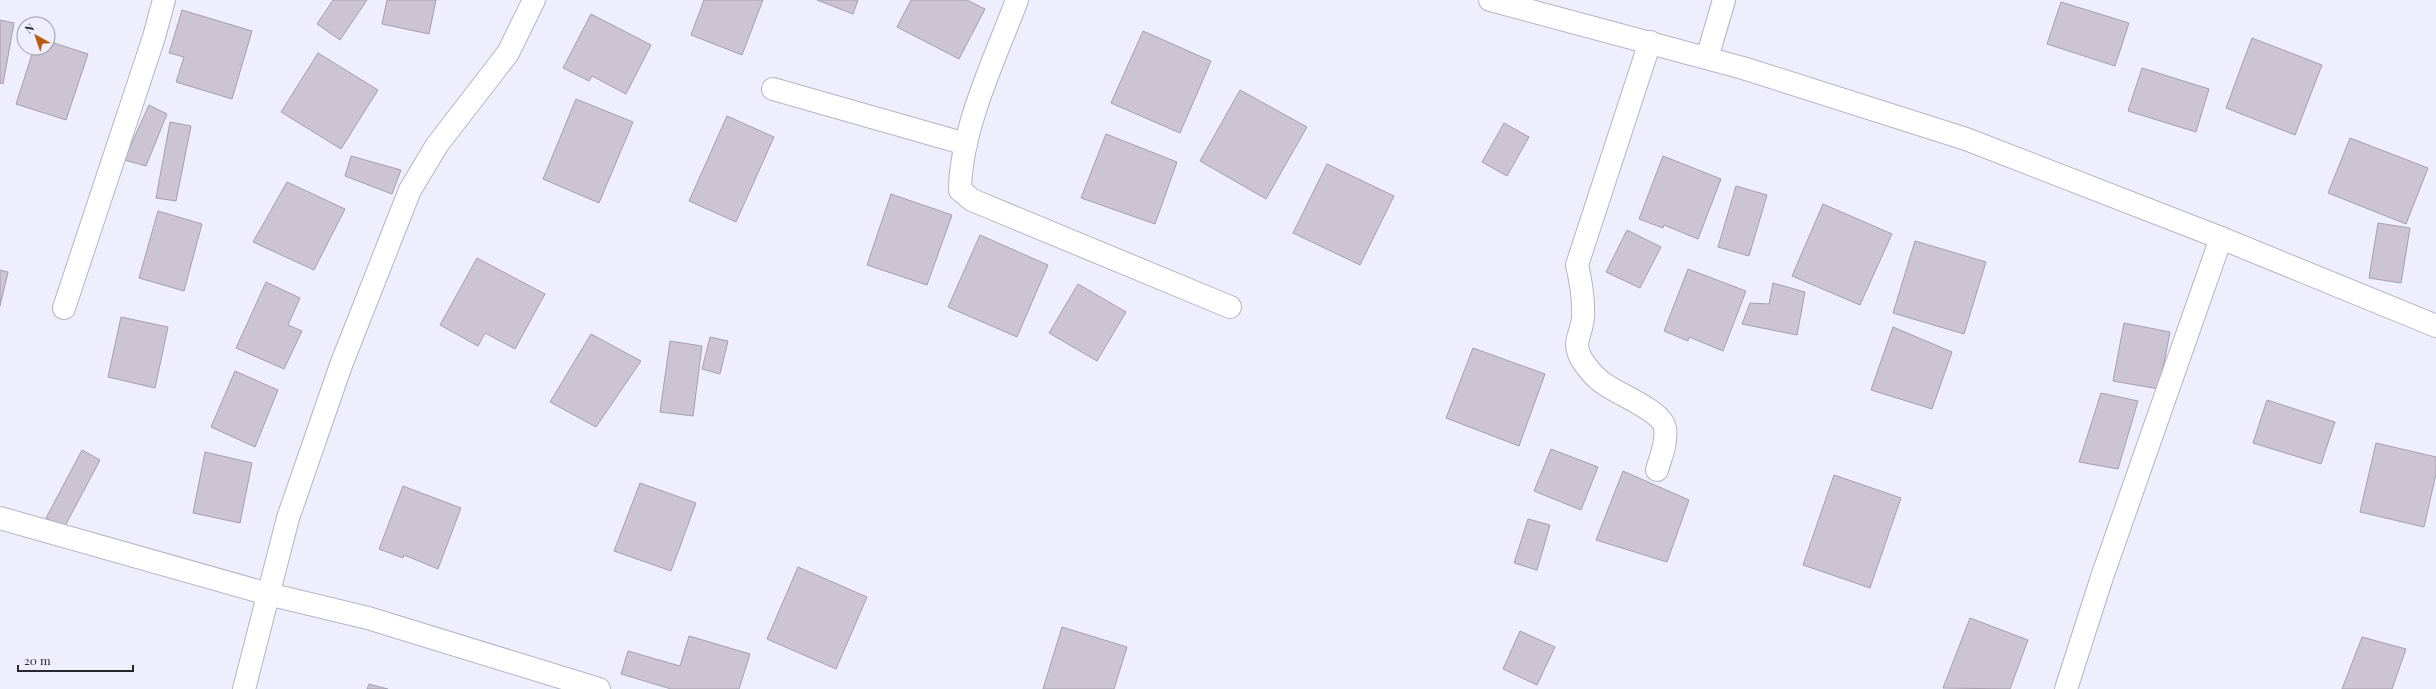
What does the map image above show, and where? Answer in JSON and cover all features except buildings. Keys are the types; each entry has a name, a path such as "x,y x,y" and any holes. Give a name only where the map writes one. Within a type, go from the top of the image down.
{"street":[{"path":"64,308 154,37 164,0"},
{"path":"244,689 288,518 341,365 410,190 438,145 508,53 534,0"},
{"path":"1017,0 979,102 966,144 960,164 960,190 972,200 1230,307"},
{"path":"1490,0 1707,58 1846,99 1966,139 2221,238 2436,326"},
{"path":"1707,58 1724,0"},
{"path":"1650,42 1577,265 1583,291 1583,318 1576,344 1582,360 1598,379 1616,392 1652,411 1665,426 1666,443 1657,470"},
{"path":"773,88 966,144"},
{"path":"2066,689 2102,577 2221,238"},
{"path":"0,518 268,594 368,618 599,689"}]}
